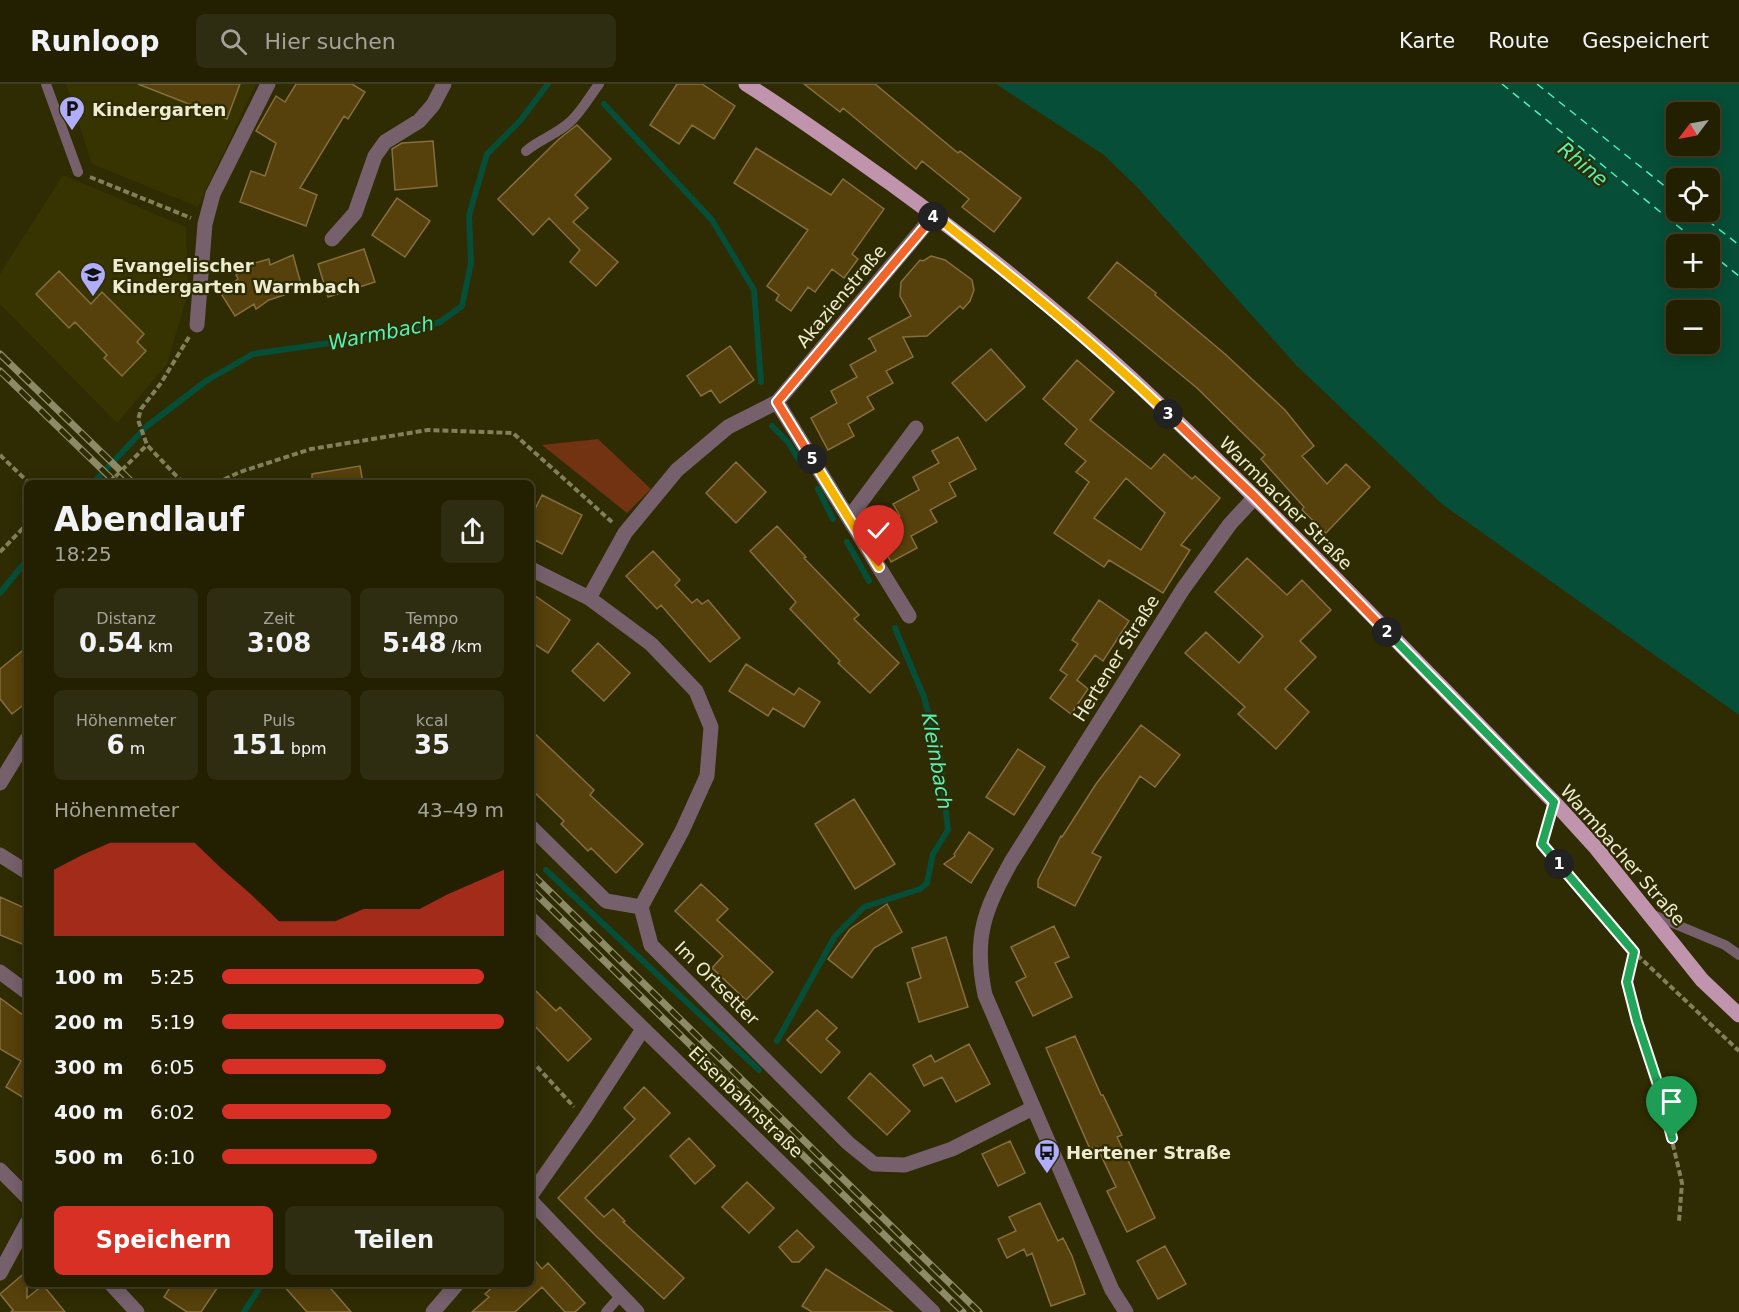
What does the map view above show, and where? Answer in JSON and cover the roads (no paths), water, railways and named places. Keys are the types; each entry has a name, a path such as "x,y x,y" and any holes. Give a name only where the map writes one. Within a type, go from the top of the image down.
{"main road":[{"name":"Warmbacher Straße","path":"746,84 820,132 934,215 1014,277 1092,343 1255,497 1554,802 1596,848 1702,980 1739,1015"}],"street":[{"path":"197,325 205,224 213,195 268,84"},
{"path":"332,239 355,213 375,156 385,142 419,121 433,105 444,84"},
{"name":"Akazienstraße","path":"589,598 625,533 677,470 728,427 777,402 934,215"},
{"path":"777,402 909,616"},
{"path":"849,518 916,428"},
{"name":"Hertener Straße","path":"1126,1312 1112,1290 985,995 981,975 980,948 983,919 1011,862 1183,589 1230,524 1255,497"},
{"path":"534,570 589,598 651,644 696,691 711,728 707,776 682,831 641,907 606,901 534,830"},
{"path":"0,783 24,750"},
{"path":"0,855 24,870"},
{"name":"Im Ortsetter","path":"641,907 651,945 848,1143 874,1164 905,1165 952,1149 1033,1108"},
{"name":"Eisenbahnstraße","path":"534,922 933,1312"},
{"path":"0,972 24,991"},
{"path":"534,1191 643,1029"},
{"path":"0,1170 24,1194"},
{"path":"534,1204 637,1312"},
{"path":"0,1273 24,1229"},
{"path":"114,1287 137,1312"},
{"path":"433,1312 454,1287"}],"lane":[{"path":"46,84 78,172"},
{"path":"526,151 538,140 555,133 570,122 599,84"},
{"path":"1650,914 1725,945 1739,956"},
{"path":"606,1312 621,1295"}],"water":[{"name":"Rhine","path":"996,84 1739,84 1739,715 1442,504 1296,365 1138,188 1104,155"}],"waterway":[{"name":"Warmbach","path":"96,480 147,426 206,381 253,354 406,332 440,322 462,306 471,263 469,215 487,154 520,121 548,84"},
{"path":"604,104 712,220 754,290 761,382"},
{"path":"772,426 788,442 802,465"},
{"path":"818,489 833,519"},
{"path":"847,542 869,581"},
{"name":"Warmbach","path":"0,593 24,564"},
{"name":"Kleinbach","path":"777,1041 835,936 864,907 920,889 927,883 933,854 948,830 940,758 924,697 895,628"},
{"name":"Kleinbach","path":"546,870 759,1070"},
{"name":"Kleinbach","path":"244,1312 260,1287"}],"railway":[{"path":"0,354 130,480"},
{"path":"0,371 113,480"},
{"path":"534,876 979,1312"},
{"path":"534,892 963,1312"}],"place":[{"name":"Kindergarten","path":"72,132"},
{"name":"Evangelischer Kindergarten Warmbach","path":"93,298"},
{"name":"Hertener Straße","path":"1047,1175"}]}
